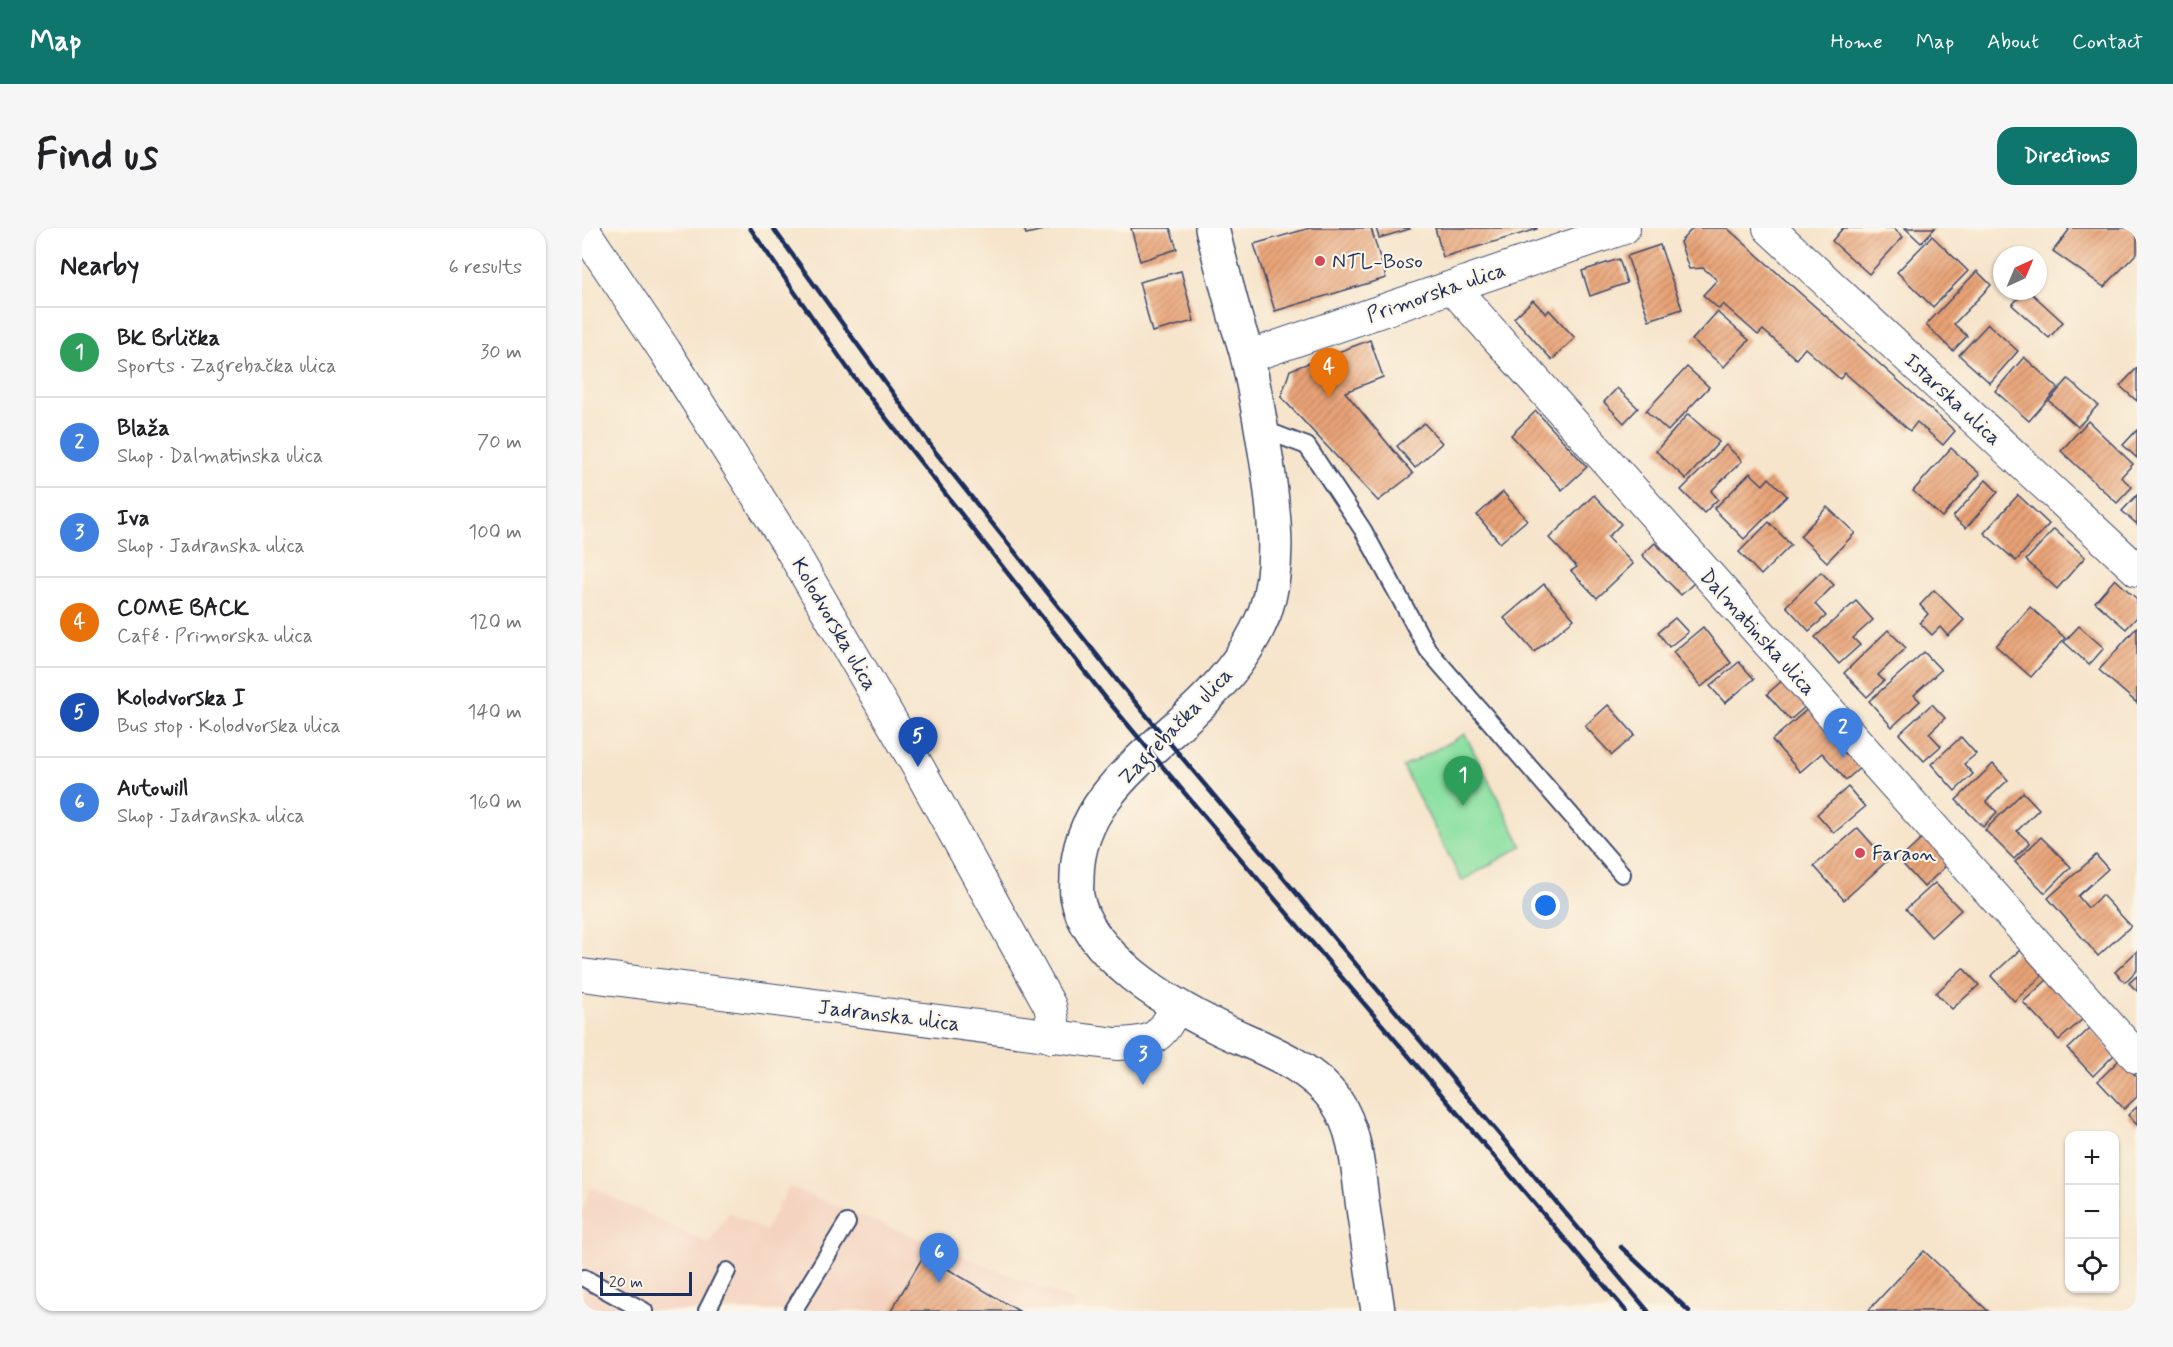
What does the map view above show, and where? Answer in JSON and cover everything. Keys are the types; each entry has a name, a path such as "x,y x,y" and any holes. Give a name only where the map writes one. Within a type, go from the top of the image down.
{"main road":[{"name":"Zagrebačka ulica","path":"1212,228 1247,357 1262,429 1276,549 1272,580 1265,611 1247,647 1214,690 1129,771 1096,809 1083,834 1077,862 1077,896 1086,922 1103,948 1128,971 1178,1006 1219,1028 1273,1052 1311,1076 1335,1100 1349,1124 1356,1154 1378,1311"}],"street":[{"name":"Kolodvorska ulica","path":"582,228 665,351 788,544 918,767 1050,1006 1053,1021 1052,1037"},
{"name":"Primorska ulica","path":"1247,357 1452,287 1572,236 1624,228"},
{"name":"Istarska ulica","path":"1769,228 2137,570"},
{"name":"Dalmatinska ulica","path":"1452,287 2137,1057"},
{"name":"Jadranska ulica","path":"582,975 1116,1044 1140,1044 1157,1037 1166,1028 1178,1006"}],"lane":[{"path":"1262,429 1307,447 1363,530 1428,650 1622,874"},
{"path":"793,1311 847,1223"},
{"path":"707,1311 727,1271"},
{"path":"584,1278 644,1311"}],"shaded area":[{"path":"591,1187 709,1244 729,1212 765,1231 789,1187 1075,1301 1071,1311 582,1311 582,1211"}],"green space":[{"path":"1465,734 1522,846 1462,881 1403,767"}],"building":[{"path":"1024,228 1048,228 1048,229 1026,234"},
{"path":"1131,228 1170,228 1177,249 1140,261"},
{"name":"NTL-Boso","path":"1310,228 1371,228 1386,278 1275,311 1254,244"},
{"path":"1376,228 1409,228 1410,229 1379,238"},
{"path":"1435,228 1537,228 1537,229 1443,257"},
{"path":"1693,228 1727,228 1955,431 1943,445 1917,422 1910,431 1845,373 1840,379 1805,348 1796,359 1763,330 1758,335 1723,304 1719,309 1703,295 1717,280 1703,268 1689,269 1680,242"},
{"path":"1843,228 1893,228 1903,237 1869,274 1832,241"},
{"path":"1905,228 1935,228 1921,243"},
{"path":"2067,228 2137,228 2137,253 2104,287 2053,251 2069,230"},
{"path":"1932,236 1968,271 1933,307 1897,272"},
{"path":"1660,245 1682,309 1649,320 1627,256"},
{"path":"1619,259 1627,283 1590,296 1582,271"},
{"path":"1181,271 1194,321 1152,332 1139,282"},
{"path":"1977,271 1991,285 1954,324 1967,336 1953,351 1926,325"},
{"path":"1533,300 1546,314 1549,310 1575,338 1552,360 1514,318"},
{"path":"2017,300 2039,300 2063,322 2049,338 2012,305"},
{"path":"1717,312 1749,340 1724,367 1692,340"},
{"path":"1988,324 2018,351 1990,383 1959,355"},
{"path":"1370,340 1383,377 1345,392 1413,474 1378,501 1281,397 1290,370"},
{"path":"2024,357 2058,388 2029,421 1995,391"},
{"path":"1687,367 1709,387 1668,431 1646,411"},
{"path":"2137,368 2137,401 2120,386"},
{"path":"2068,379 2098,405 2078,427 2049,401"},
{"path":"1617,388 1638,408 1624,423 1604,402"},
{"path":"1536,411 1587,467 1562,490 1511,435"},
{"path":"1688,414 1719,442 1686,479 1656,451"},
{"path":"2088,421 2133,464 2121,477 2132,487 2117,503 2061,451"},
{"path":"1424,423 1442,443 1415,468 1397,446"},
{"path":"2137,430 2137,458 2123,445"},
{"path":"1726,445 1742,461 1711,491 1718,499 1704,513 1681,490"},
{"path":"1951,448 1980,474 1942,517 1913,491"},
{"path":"1750,473 1763,485 1769,478 1787,496 1744,539 1714,509"},
{"path":"1986,480 1998,492 1966,528 1953,517"},
{"path":"1503,492 1527,520 1500,543 1477,515"},
{"path":"1594,495 1621,524 1608,537 1633,564 1597,598 1571,571 1577,567 1549,538"},
{"path":"2018,495 2049,524 2016,561 1984,533"},
{"path":"2137,495 2137,524 2122,511"},
{"path":"1827,507 1855,533 1827,562 1800,536"},
{"path":"1769,522 1791,545 1761,575 1739,552"},
{"path":"2054,529 2085,557 2057,589 2026,560"},
{"path":"1655,543 1694,583 1681,595 1642,555"},
{"path":"1821,572 1834,585 1815,604 1826,616 1809,631 1786,606"},
{"path":"2115,579 2137,599 2137,617 2126,629 2095,602"},
{"path":"1544,584 1574,619 1534,652 1504,618"},
{"path":"1934,590 1964,620 1948,636 1940,627 1932,635 1920,623 1928,614 1920,605"},
{"path":"1856,601 1873,620 1853,638 1860,645 1839,664 1815,637"},
{"path":"2030,607 2065,638 2031,677 1996,646"},
{"path":"1675,618 1688,632 1669,647 1658,632"},
{"path":"2079,626 2104,648 2089,665 2064,642"},
{"path":"1703,627 1731,663 1701,687 1673,652"},
{"path":"2137,627 2137,703 2099,670"},
{"path":"1888,630 1906,648 1878,675 1884,681 1867,697 1844,673"},
{"path":"1924,652 1941,670 1914,695 1920,701 1892,727 1869,701"},
{"path":"1739,662 1754,679 1725,703 1710,686"},
{"path":"1783,680 1806,706 1790,720 1767,694"},
{"path":"1932,704 1945,718 1929,733 1941,746 1924,761 1899,734"},
{"path":"1608,705 1635,735 1612,755 1585,726"},
{"path":"1810,707 1862,766 1846,780 1822,753 1800,772 1772,740"},
{"path":"1961,737 1976,754 1964,764 1973,774 1955,791 1931,764"},
{"path":"1993,764 2008,780 1986,801 1997,812 1983,827 1956,800"},
{"path":"1848,787 1865,807 1834,833 1817,814"},
{"path":"2023,792 2039,809 2017,831 2030,843 2014,859 1985,830"},
{"path":"1858,828 1887,861 1844,900 1814,866"},
{"path":"1926,835 1951,861 1924,887 1899,860"},
{"path":"2041,837 2071,867 2045,893 2015,862"},
{"path":"2096,855 2108,869 2078,896 2088,908 2102,895 2131,926 2098,956 2048,898"},
{"path":"1935,883 1961,910 1931,937 1906,909"},
{"path":"2020,950 2043,975 2014,1001 1991,976"},
{"path":"2137,951 2137,970 2125,982 2115,972"},
{"path":"1963,968 1979,985 1952,1009 1936,993"},
{"path":"2137,976 2137,991 2129,983"},
{"path":"2047,980 2083,1019 2059,1040 2023,1002"},
{"path":"2090,1028 2115,1054 2093,1076 2068,1049"},
{"path":"2120,1059 2137,1077 2137,1097 2124,1109 2098,1081"},
{"path":"2137,1107 2137,1125 2128,1115"},
{"path":"1924,1251 1988,1311 1868,1311"},
{"path":"924,1255 1019,1311 891,1311"}],"railway":[{"path":"750,228 853,376 1104,696 1626,1311"},
{"path":"773,228 937,454 1120,684 1648,1311"},
{"path":"1621,1247 1689,1311"}],"place":[{"name":"NTL-Boso","path":"1320,261"},
{"name":"COME BACK","path":"1329,398"},
{"name":"Blaža","path":"1843,758"},
{"name":"Kolodvorska I","path":"918,767"},
{"name":"BK Brlička","path":"1463,806"},
{"name":"Faraon","path":"1860,853"},
{"name":"Iva","path":"1143,1085"},
{"name":"Autowill","path":"939,1283"}]}
